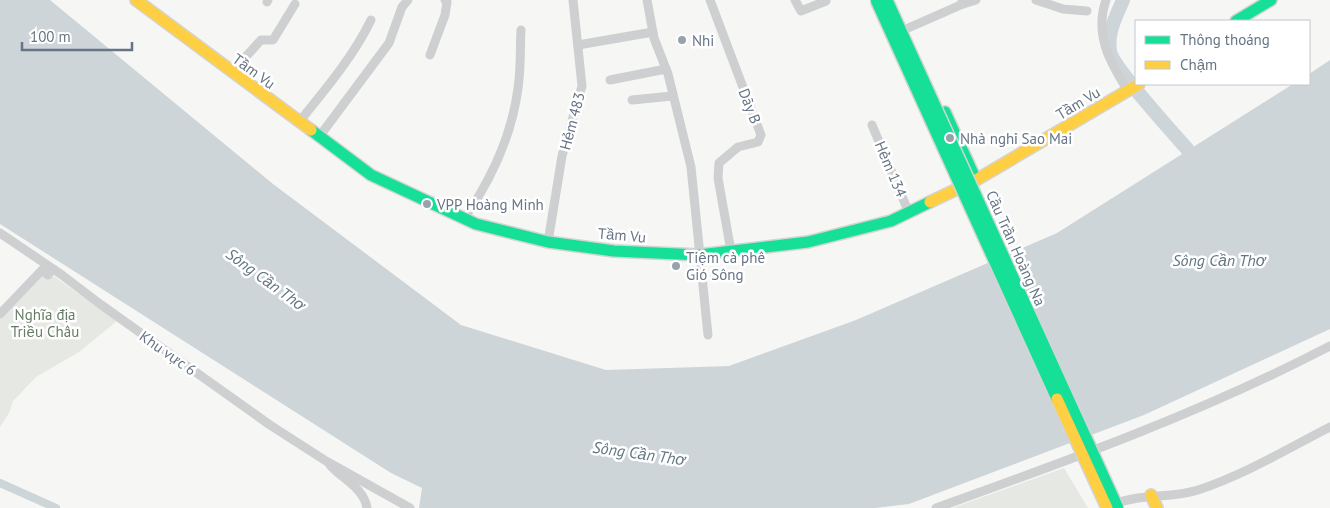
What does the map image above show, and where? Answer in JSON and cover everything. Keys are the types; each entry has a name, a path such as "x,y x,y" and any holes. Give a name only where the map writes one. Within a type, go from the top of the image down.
{"main road":[{"name":"Tầm Vu","path":"136,0 231,73 372,175 476,224 548,242 614,251 699,255 808,242 891,221 976,180 1137,85"},
{"path":"870,0 958,189"},
{"name":"Cầu Trần Hoàng Na","path":"876,0 1106,508"},
{"name":"Cầu Trần Hoàng Na","path":"887,0 1118,508"},
{"path":"893,0 976,180"},
{"path":"1238,20 1271,0"},
{"path":"1151,495 1157,508"}],"street":[{"path":"319,137 389,43 402,7 408,0"},
{"path":"430,55 445,15 447,2 445,0"},
{"name":"Hẻm 483","path":"548,242 562,156 582,86 573,0"},
{"path":"647,0 653,32 666,69 691,166 708,335"},
{"name":"Dãy B","path":"710,0 761,135 758,142 738,147 719,163 718,178 730,251"},
{"path":"795,0 801,11 826,1"},
{"path":"906,29 963,2 976,0"},
{"path":"1036,0 1063,9 1087,11"},
{"path":"1106,0 1101,32 1103,44 1109,60 1128,91"},
{"path":"231,73 261,40 273,40 295,4"},
{"path":"299,122 357,45 371,20"},
{"path":"464,219 493,171 512,120 518,88 521,30"},
{"path":"578,46 653,32"},
{"path":"610,80 666,69"},
{"path":"632,100 672,96"},
{"name":"Hẻm 134","path":"872,125 909,213"},
{"name":"Khu vực 6","path":"0,233 236,402 326,461 404,507"},
{"path":"0,314 42,270 48,275 52,269"},
{"path":"936,508 1126,439 1242,389 1330,346"},
{"path":"1106,508 1113,504 1151,495 1184,494 1208,486 1330,427"},
{"path":"326,461 338,475 360,492 366,500 367,508"}],"green space":[{"name":"Nghĩa địa Triều Châu","path":"41,267 117,321 79,352 36,377 13,401 9,413 0,427 0,310"},
{"path":"1064,468 1088,508 952,508"}],"water":[{"name":"Sông Cần Thơ","path":"0,0 50,0 273,184 461,325 606,370 729,366 856,320 1057,233 1291,85 1310,85 1310,73 1330,60 1330,329 1144,415 909,504 875,508 419,508 422,488 391,473 0,224"}],"waterway":[{"path":"1123,0 1110,37 1109,44 1113,59 1144,100 1188,150"},
{"path":"0,483 56,508"}],"traffic: fast":[{"path":"876,0 1057,399"},
{"path":"887,0 1118,508"},
{"path":"1238,20 1271,0"},
{"path":"945,112 976,180"},
{"path":"311,130 371,175 476,224 548,242 614,251 699,255 808,242 891,221 930,202"}],"traffic: slow":[{"path":"136,0 311,130"},
{"path":"930,202 976,180 1137,85"},
{"path":"1057,399 1107,508"},
{"path":"1151,495 1157,508"}],"place":[{"name":"Nhi","path":"682,40"},
{"name":"Nhà nghỉ Sao Mai","path":"950,138"},
{"name":"VPP Hoàng Minh","path":"427,204"},
{"name":"Tiệm cà phê Gió Sông","path":"676,266"}]}
